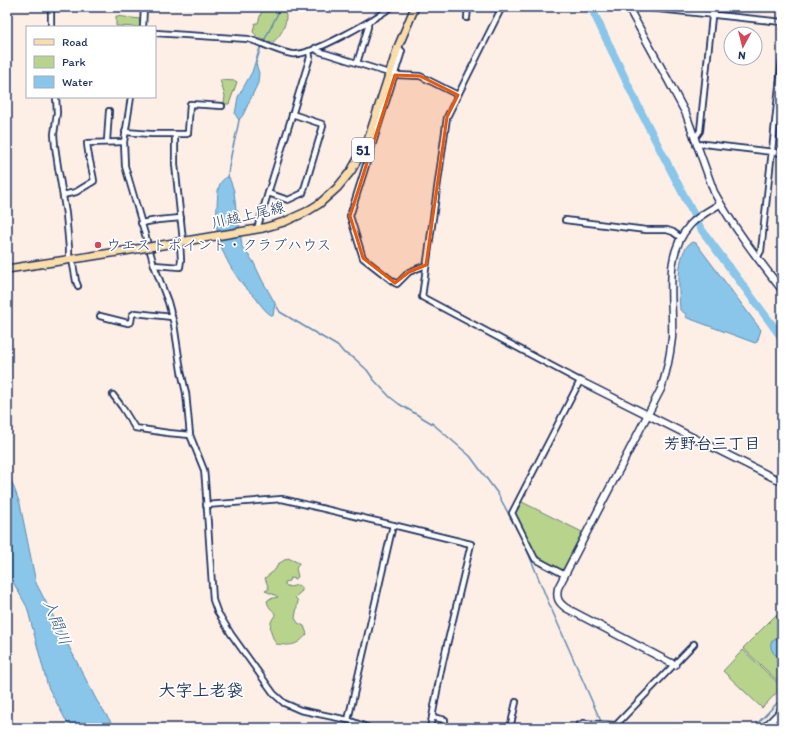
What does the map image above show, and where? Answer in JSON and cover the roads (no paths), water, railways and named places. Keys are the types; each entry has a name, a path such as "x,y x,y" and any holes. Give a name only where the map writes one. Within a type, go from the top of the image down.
{"main road":[{"name":"川越上尾線","path":"7,270 257,229 292,219 319,204 337,188 351,171 367,143 391,75 398,46 415,7"}],"street":[{"path":"51,7 51,26"},
{"path":"143,26 144,7"},
{"path":"156,33 248,39 292,54 301,54 368,23 392,7"},
{"path":"466,18 468,7"},
{"path":"502,7 447,117 422,297 580,381 782,482"},
{"path":"695,142 700,131 713,7"},
{"path":"782,22 640,8 629,9 686,114 695,142 720,204 735,228 782,290"},
{"path":"357,63 368,23"},
{"path":"315,48 391,75 420,76 458,95"},
{"path":"257,229 310,57 309,51"},
{"path":"758,258 761,251 782,59"},
{"path":"391,75 350,216 363,258 395,283 397,284 409,272 426,265"},
{"path":"56,98 57,113 54,134 69,248 68,260 78,286"},
{"path":"131,98 124,142 125,166 154,265 172,317 186,393 190,434 204,470 213,600 217,611 231,634 274,694 284,703 300,710 348,720 369,728"},
{"path":"125,132 151,134 188,133 190,104 222,106"},
{"path":"107,141 109,111"},
{"path":"268,193 288,200 303,193 308,177 323,126 322,124 292,114"},
{"path":"154,265 180,267 181,218 175,164 175,134"},
{"path":"63,195 76,192 94,181 87,143 107,141 124,142"},
{"path":"695,142 782,153"},
{"path":"675,664 566,608 558,601 557,593 661,389 668,367 672,337 672,260 681,238 692,223 720,204"},
{"path":"141,223 181,218"},
{"path":"565,220 646,230 667,230 673,232 681,238"},
{"path":"100,316 128,323 131,322 132,315 135,313 172,317"},
{"path":"565,575 535,559 512,512 580,381"},
{"path":"113,395 135,428 190,434"},
{"path":"206,505 282,499 393,524 471,544 441,670 430,728"},
{"path":"348,720 393,524"},
{"path":"578,728 579,725 583,723 616,725 694,644"},
{"path":"510,728 516,702"},
{"path":"764,728 782,710"},
{"path":"432,717 445,720 444,728"}],"water":[{"path":"261,47 256,64 259,73 258,83 243,115 239,120 235,114 238,97 252,72"},
{"path":"229,177 234,191 236,210 238,211 242,247 253,261 275,303 273,316 264,309 240,281 221,248 217,231 218,191 221,182"},
{"path":"692,242 696,243 761,330 757,342 755,343 685,317 686,314 680,310 680,263 687,247"},
{"path":"7,469 20,504 36,583 97,701 115,728 70,728 48,687 27,607 13,582 7,566"},
{"path":"776,639 782,646 782,657 777,656 772,650 771,642"}],"waterway":[{"path":"261,47 281,7"},
{"path":"591,7 640,110 701,229 782,338"},
{"path":"228,177 239,120"},
{"path":"276,305 280,312 339,347 344,353 354,358 367,370 390,397 433,424 470,456 498,494 525,545 598,715 604,727 611,728"},
{"path":"753,728 782,698"}],"place":[{"name":"ウエストポイント・クラブハウス","path":"98,245"}],"district":[{"name":"芳野台三丁目","path":"712,443"},
{"name":"大字上老袋","path":"201,690"}],"water label":[{"name":"入間川","path":"57,622"}]}
